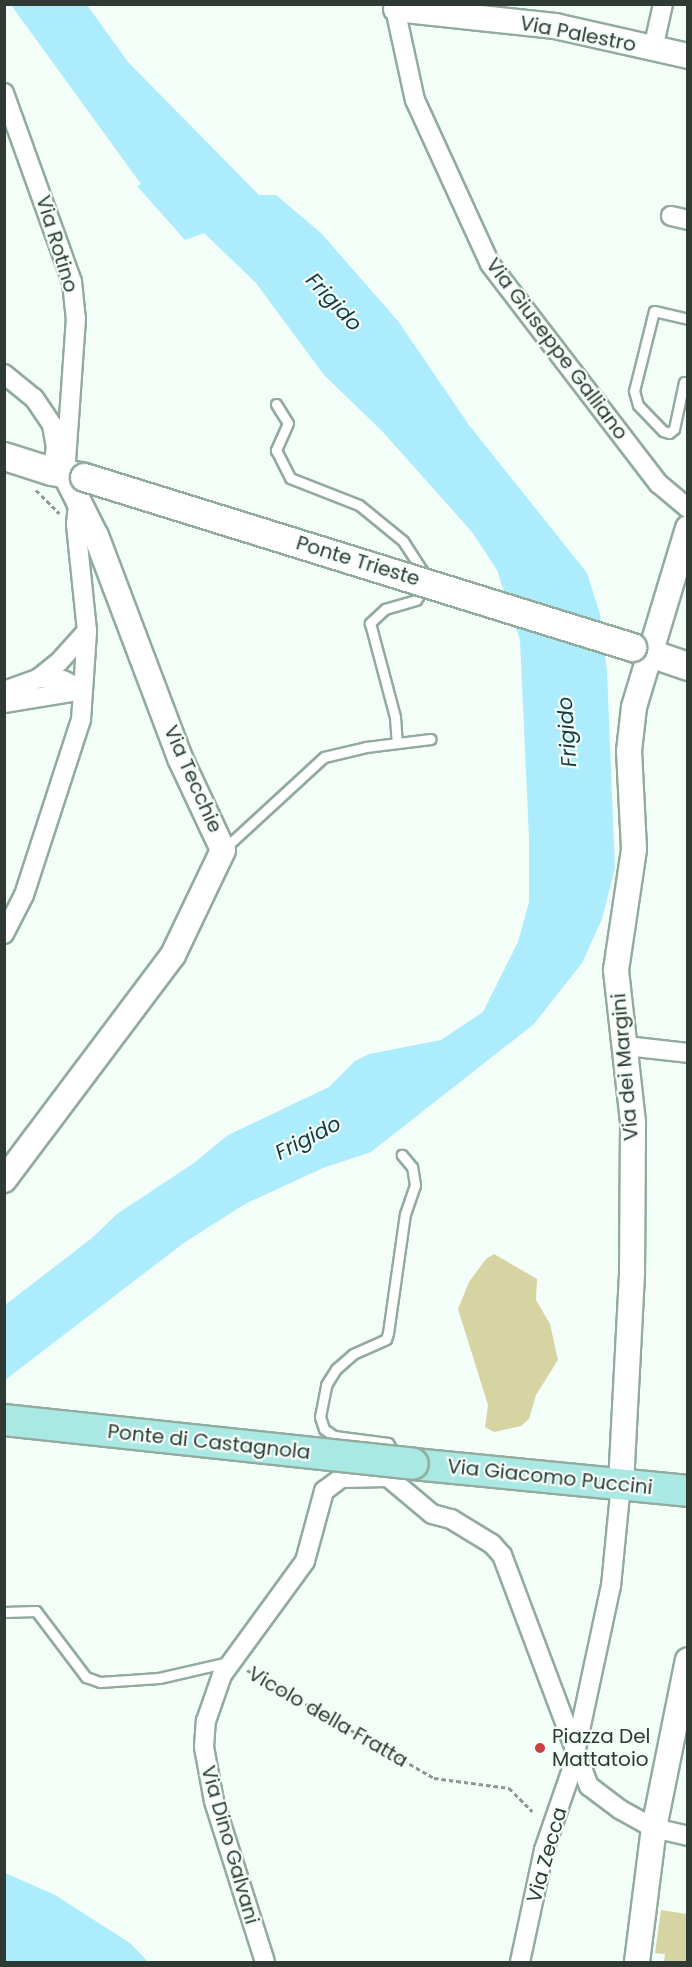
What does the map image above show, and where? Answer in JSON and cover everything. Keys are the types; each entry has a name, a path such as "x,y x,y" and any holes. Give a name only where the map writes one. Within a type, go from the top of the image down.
{"main road":[{"name":"Ponte Trieste","path":"4,456 642,650 687,666"},
{"name":"Ponte di Castagnola","path":"4,1420 408,1475"},
{"name":"Via Giacomo Puccini","path":"408,1475 621,1484 687,1491"}],"street":[{"path":"653,49 663,4"},
{"name":"Via Palestro","path":"395,7 555,26 687,56"},
{"name":"Via Giuseppe Galliano","path":"395,7 415,100 490,264 659,484 687,508"},
{"name":"Via Rotino","path":"4,93 72,282 76,318 58,472"},
{"path":"4,374 34,398 52,425 58,472"},
{"name":"Via Tecchie","path":"4,1180 173,955 223,850 180,758 96,536 69,510 58,472"},
{"path":"4,934 24,895 81,720 87,631 76,524 69,510"},
{"name":"Via dei Margini","path":"621,1484 632,1273 633,1122 626,1046 618,1012 616,969 634,849 629,751 642,650 687,528"},
{"path":"4,691 39,678 59,662 87,631"},
{"path":"39,678 63,680 83,690"},
{"path":"4,703 83,690"},
{"path":"626,1046 687,1053"},
{"name":"Via Dino Galvani","path":"265,1962 214,1801 204,1747 211,1701 231,1661 305,1561 324,1491 341,1478 408,1475 432,1514 460,1524 502,1555 589,1786 654,1828 687,1836"},
{"name":"Via Zecca","path":"520,1962 544,1850 576,1748 611,1586 621,1484"},
{"path":"637,1962 654,1828 687,1660"}],"lane":[{"path":"684,382 674,429 669,433 663,431 638,405 634,391 654,311 687,319"},
{"path":"276,404 288,423 276,450 290,478 358,505 403,541 422,570 421,592 416,600 385,609 370,623 395,717 398,743"},
{"path":"223,850 324,757 430,739"},
{"path":"402,1155 412,1167 415,1185 405,1214 388,1333 386,1339 353,1354 336,1369 326,1385 320,1417 324,1429 334,1436 388,1443 394,1449 408,1475"},
{"name":"Vicolo della Fratta","path":"4,1612 36,1611 86,1677 100,1682 159,1678 231,1661"}],"path":[{"path":"58,472 26,481 49,500 69,510"},
{"name":"Vicolo della Fratta","path":"231,1661 434,1778 509,1788 532,1811"}],"shaded area":[{"path":"494,1254 537,1279 536,1300 550,1324 558,1360 536,1395 529,1419 521,1426 494,1432 485,1427 488,1405 458,1309 469,1282 486,1259"},
{"path":"661,1910 687,1914 687,1962 664,1962 665,1954 655,1953"}],"water":[{"name":"Frigido","path":"11,5 87,5 128,62 259,195 276,195 321,233 398,321 469,425 587,573 600,614 607,672 615,868 602,919 582,963 534,1024 371,1152 323,1168 245,1204 185,1242 5,1380 5,1305 92,1238 117,1214 194,1163 228,1135 329,1087 355,1061 369,1054 441,1040 483,1012 518,942 529,902 529,838 520,640 497,570 472,532 382,431 324,375 256,283 204,233 185,240 137,186 141,184"},
{"path":"5,1873 55,1895 130,1943 148,1962 5,1961"}],"place":[{"name":"Piazza Del Mattatoio","path":"540,1748"}]}
